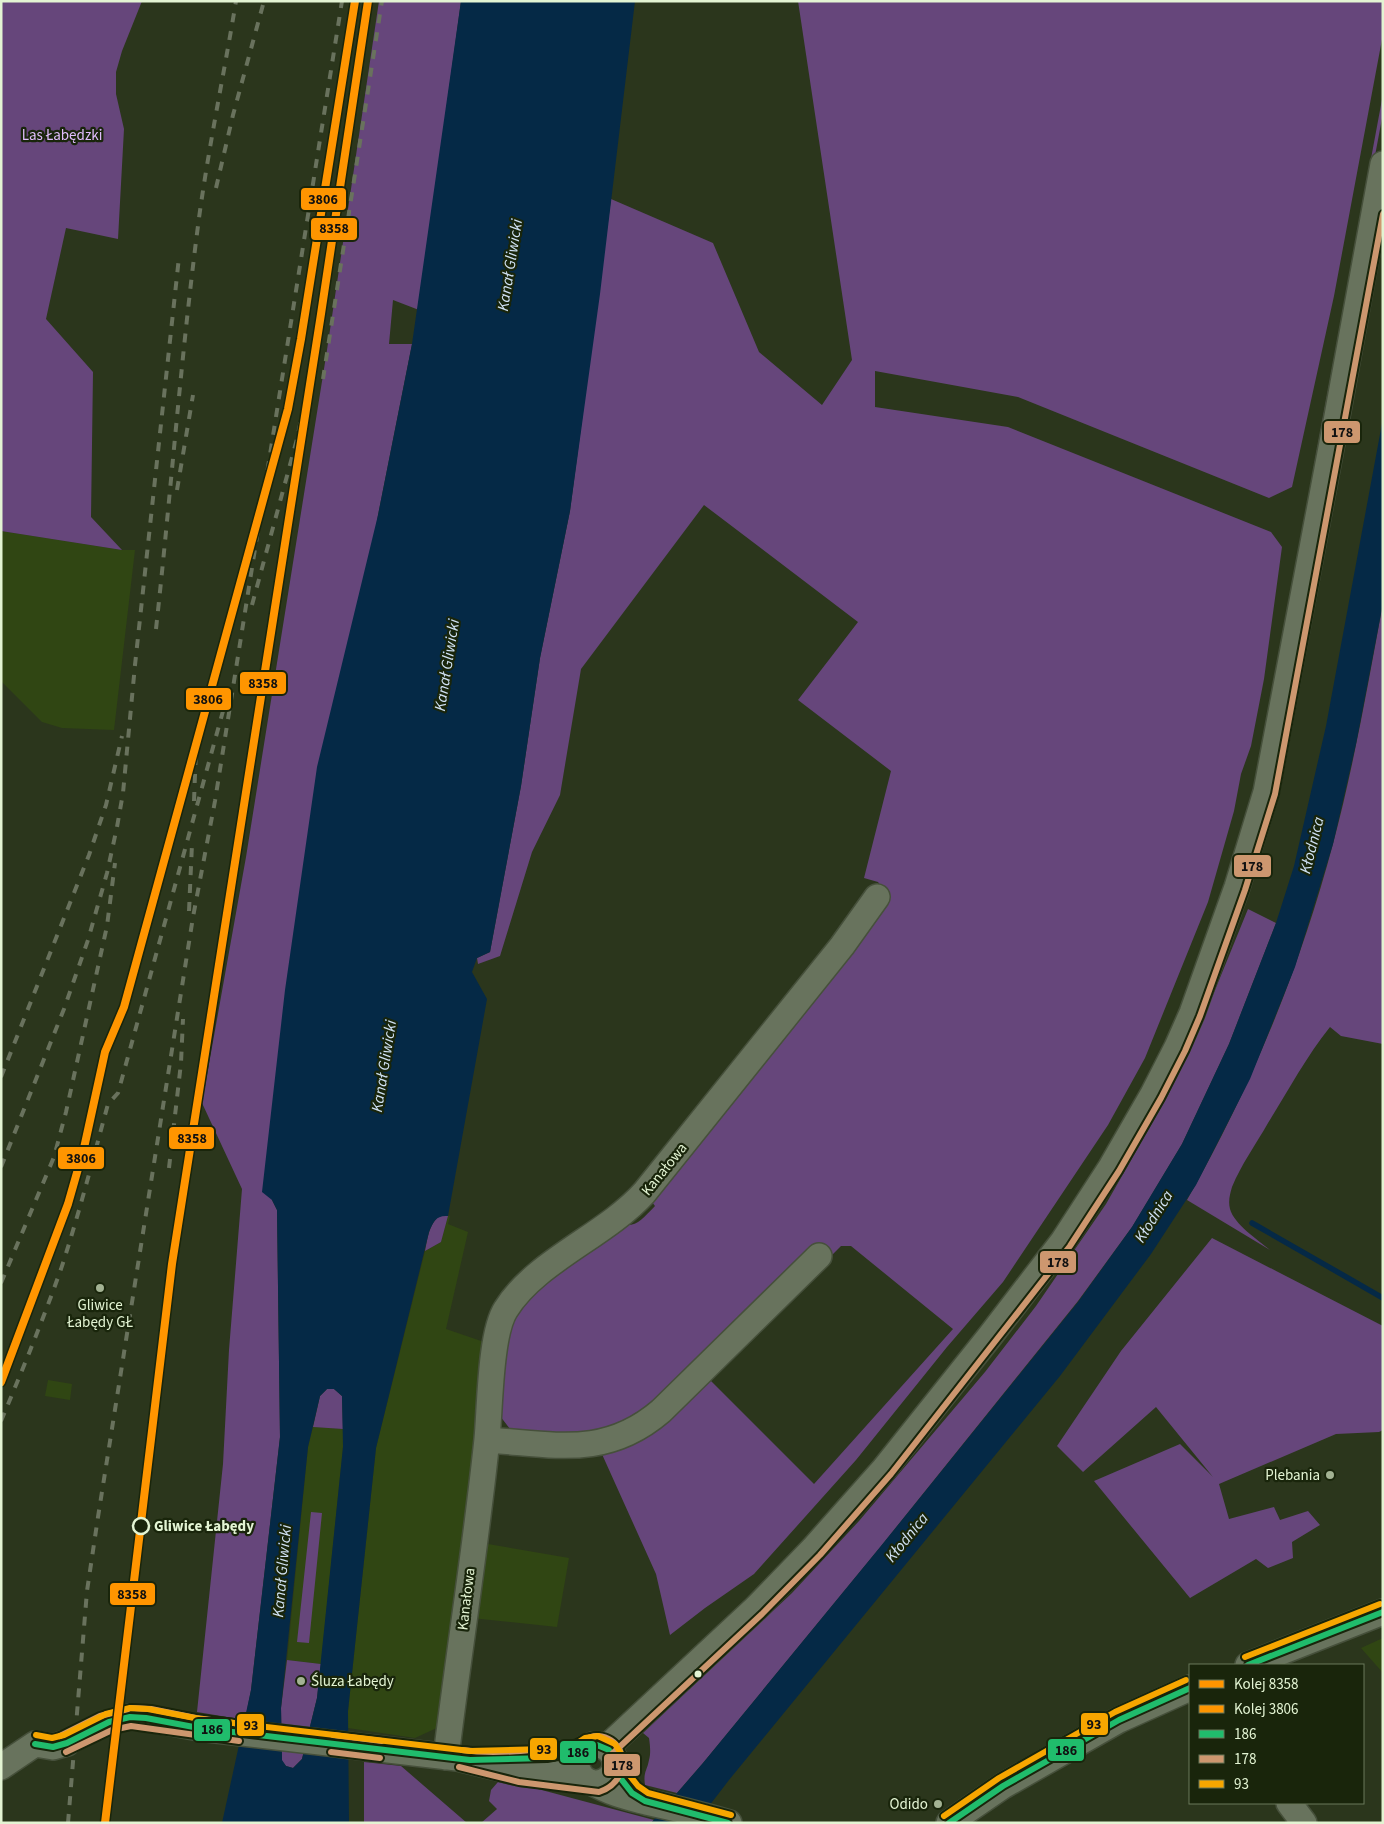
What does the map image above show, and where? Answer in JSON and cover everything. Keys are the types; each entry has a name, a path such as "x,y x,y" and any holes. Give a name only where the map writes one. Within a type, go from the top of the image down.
{"street":[{"path":"130,1717 146,1718 199,1728 458,1759 520,1773 598,1783 611,1775 610,1756 813,1549 884,1469 1063,1241 1112,1167 1153,1094 1192,1013 1237,887 1266,792 1383,164"},
{"name":"Kanałowa","path":"458,1759 496,1338 505,1310 530,1280 606,1227 635,1204 842,946 877,897"},
{"path":"486,1440 575,1446 604,1442 629,1433 661,1411 819,1256"},
{"path":"1251,1664 1383,1612"},
{"path":"949,1823 1003,1786 1119,1720 1189,1688"},
{"path":"1,1767 35,1744 53,1747 67,1742"},
{"path":"458,1759 529,1759 580,1752 592,1745 610,1756 618,1775 632,1793 645,1801"},
{"path":"580,1752 577,1768 582,1776 617,1795 729,1823"},
{"path":"1291,1804 1304,1823"}],"shaded area":[{"path":"1,531 122,550 135,550 114,730 62,728 42,722 1,681"},
{"path":"448,1216 450,1216 448,1224 468,1232 446,1329 487,1343 441,1726 415,1738 348,1728 348,1711 376,1448 425,1251 441,1242"},
{"path":"48,1380 72,1384 70,1400 45,1396"},
{"path":"313,1427 343,1429 343,1447 321,1664 287,1660 308,1447"},
{"path":"482,1543 569,1558 557,1627 471,1618"},
{"path":"1383,1638 1383,1673 1361,1648"}],"green space":[{"name":"Las Łabędzki","path":"1,1 142,1 122,51 116,72 116,94 124,129 118,239 66,228 46,319 93,372 91,517 122,550 1,531"},
{"path":"379,1 461,1 419,310 393,300 389,344 412,344 378,515 272,1200 277,1210 280,1437 251,1690 245,1720 197,1712 223,1464 229,1350 242,1189 202,1103 246,857 327,350"},
{"path":"798,1 1383,1 1383,34 1334,296 1292,487 1269,498 1018,397 875,371 875,407 1008,427 1271,532 1282,547 1264,679 1251,746 1241,774 1234,811 1208,902 1145,1058 1108,1125 1003,1282 947,1347 856,1460 754,1574 670,1635 656,1574 601,1452 516,1437 497,1412 511,1311 614,1223 628,1225 638,1222 655,1206 648,1197 887,895 878,882 864,878 891,771 798,700 858,622 704,505 581,669 560,795 532,852 500,956 478,964 477,958 490,952 521,786 540,658 570,511 611,199 713,243 759,352 822,405 852,360","holes":["841,1246 851,1246 953,1329 814,1484 709,1379"]},
{"path":"1383,94 1383,113 1317,466 1313,471"},
{"path":"1383,603 1383,1044 1341,1036 1330,1027 1305,1062 1240,1171 1232,1187 1229,1200 1232,1215 1241,1226 1270,1250 1187,1200 1253,1071 1289,982 1305,936 1320,890 1348,784"},
{"path":"1248,909 1276,923 1229,1044 1182,1144 1132,1227 1078,1301 881,1546 677,1793 645,1785 645,1774 650,1757 650,1749 649,1738 643,1733 792,1593 859,1521 985,1372 1036,1306 1106,1204 1168,1095 1213,995"},
{"path":"441,1215 448,1216 441,1242 425,1251 431,1226"},
{"path":"1212,1238 1383,1326 1383,1430 1379,1432 1336,1434 1219,1484 1229,1519 1274,1507 1280,1520 1308,1511 1320,1525 1292,1542 1293,1558 1268,1568 1256,1559 1190,1598 1094,1481 1180,1444 1213,1477 1156,1407 1083,1472 1057,1446 1121,1351"},
{"path":"327,1389 334,1389 342,1396 343,1429 313,1427 320,1396"},
{"path":"311,1512 322,1513 309,1643 297,1642"},
{"path":"287,1660 321,1664 317,1698 302,1759 293,1768 286,1766 282,1761 281,1708"},
{"path":"364,1762 401,1766 467,1823 364,1823"},
{"path":"498,1782 523,1785 654,1820 651,1823 481,1823 497,1809 489,1801 491,1790"}],"water":[{"name":"Kanał Gliwicki","path":"461,1 635,1 600,294 570,511 540,658 521,786 490,952 477,958 472,972 487,999 448,1216 436,1220 429,1232 376,1448 348,1711 349,1823 222,1823 251,1690 280,1437 277,1210 272,1200 262,1192 285,990 317,767 378,515 412,344","holes":["327,1389 334,1389 342,1396 343,1447 317,1698 302,1759 293,1768 286,1766 282,1760 281,1708 308,1447 320,1396"]},
{"name":"Kłodnica","path":"1383,418 1383,603 1356,744 1333,844 1295,967 1250,1079 1196,1185 1151,1254 1060,1376 729,1780 696,1823 651,1823 703,1763 881,1546 1078,1302 1132,1227 1182,1144 1229,1044 1276,923 1294,866 1326,726"}],"waterway":[{"path":"1252,1223 1383,1298"}],"tunnel":[{"path":"67,1743 109,1722 130,1717"}],"railway":[{"path":"156,629 199,218 236,1"},
{"path":"216,188 233,115 264,1"},
{"path":"68,1823 87,1591 98,1517 193,917 215,801 342,1"},
{"path":"323,379 382,1"},
{"path":"1,1167 64,1009 88,940 107,873 117,827 123,793 179,257"},
{"path":"252,605 297,439 318,338"},
{"path":"177,490 193,395"},
{"path":"1,1421 61,1269 108,1104 118,1093 223,711"},
{"path":"1,1077 89,855 106,805 122,736"},
{"path":"194,801 196,749"},
{"path":"189,911 192,844"},
{"path":"1,1283 54,1157 66,1112 107,926 115,863"},
{"path":"169,1168 181,1063 183,1019"}],"rail line":[{"name":"3806","path":"1,1382 68,1204 84,1148 105,1052 124,1007 288,409 355,1"},
{"name":"8358","path":"105,1823 172,1264 321,314 368,1"}],"transit line":[{"name":"178","path":"612,1754 762,1614 820,1555 891,1474 1070,1246 1119,1171 1161,1098 1185,1051 1200,1016 1245,890 1275,794 1383,214"},
{"name":"93","path":"1245,1657 1380,1604"},
{"name":"186","path":"1251,1664 1383,1612"},
{"name":"93","path":"944,1816 999,1778 1115,1712 1186,1680"},
{"name":"186","path":"949,1823 1003,1786 1119,1720 1189,1688"},
{"name":"93","path":"36,1735 52,1738 64,1735 106,1714 130,1708 148,1709 200,1719 470,1751 546,1749 576,1744 585,1738 598,1736 615,1744 620,1752 626,1771 638,1786 648,1793 731,1815"},
{"name":"178","path":"131,1708 151,1709 241,1724"},
{"name":"178","path":"60,1736 100,1716 128,1709"},
{"name":"186","path":"35,1744 53,1747 67,1743 109,1722 130,1717 146,1718 199,1728 470,1760 547,1758 580,1752 588,1746 597,1745 609,1750 618,1775 632,1793 645,1801 728,1823"},
{"name":"178","path":"66,1752 112,1730 131,1726"},
{"name":"178","path":"131,1726 239,1741"},
{"name":"178","path":"333,1735 382,1741"},
{"name":"178","path":"459,1767 519,1782 599,1792 608,1788 615,1781 622,1769 623,1762 620,1750 616,1745 598,1736 573,1744 529,1750 502,1752 462,1750"},
{"name":"178","path":"331,1752 380,1758"}],"place":[{"name":"Gliwice Łabędy GŁ","path":"100,1288"},
{"name":"Plebania","path":"1330,1475"},
{"name":"Gliwice Łabędy","path":"141,1526"},
{"name":"Śluza Łabędy","path":"301,1681"},
{"name":"Odido","path":"938,1804"}]}
